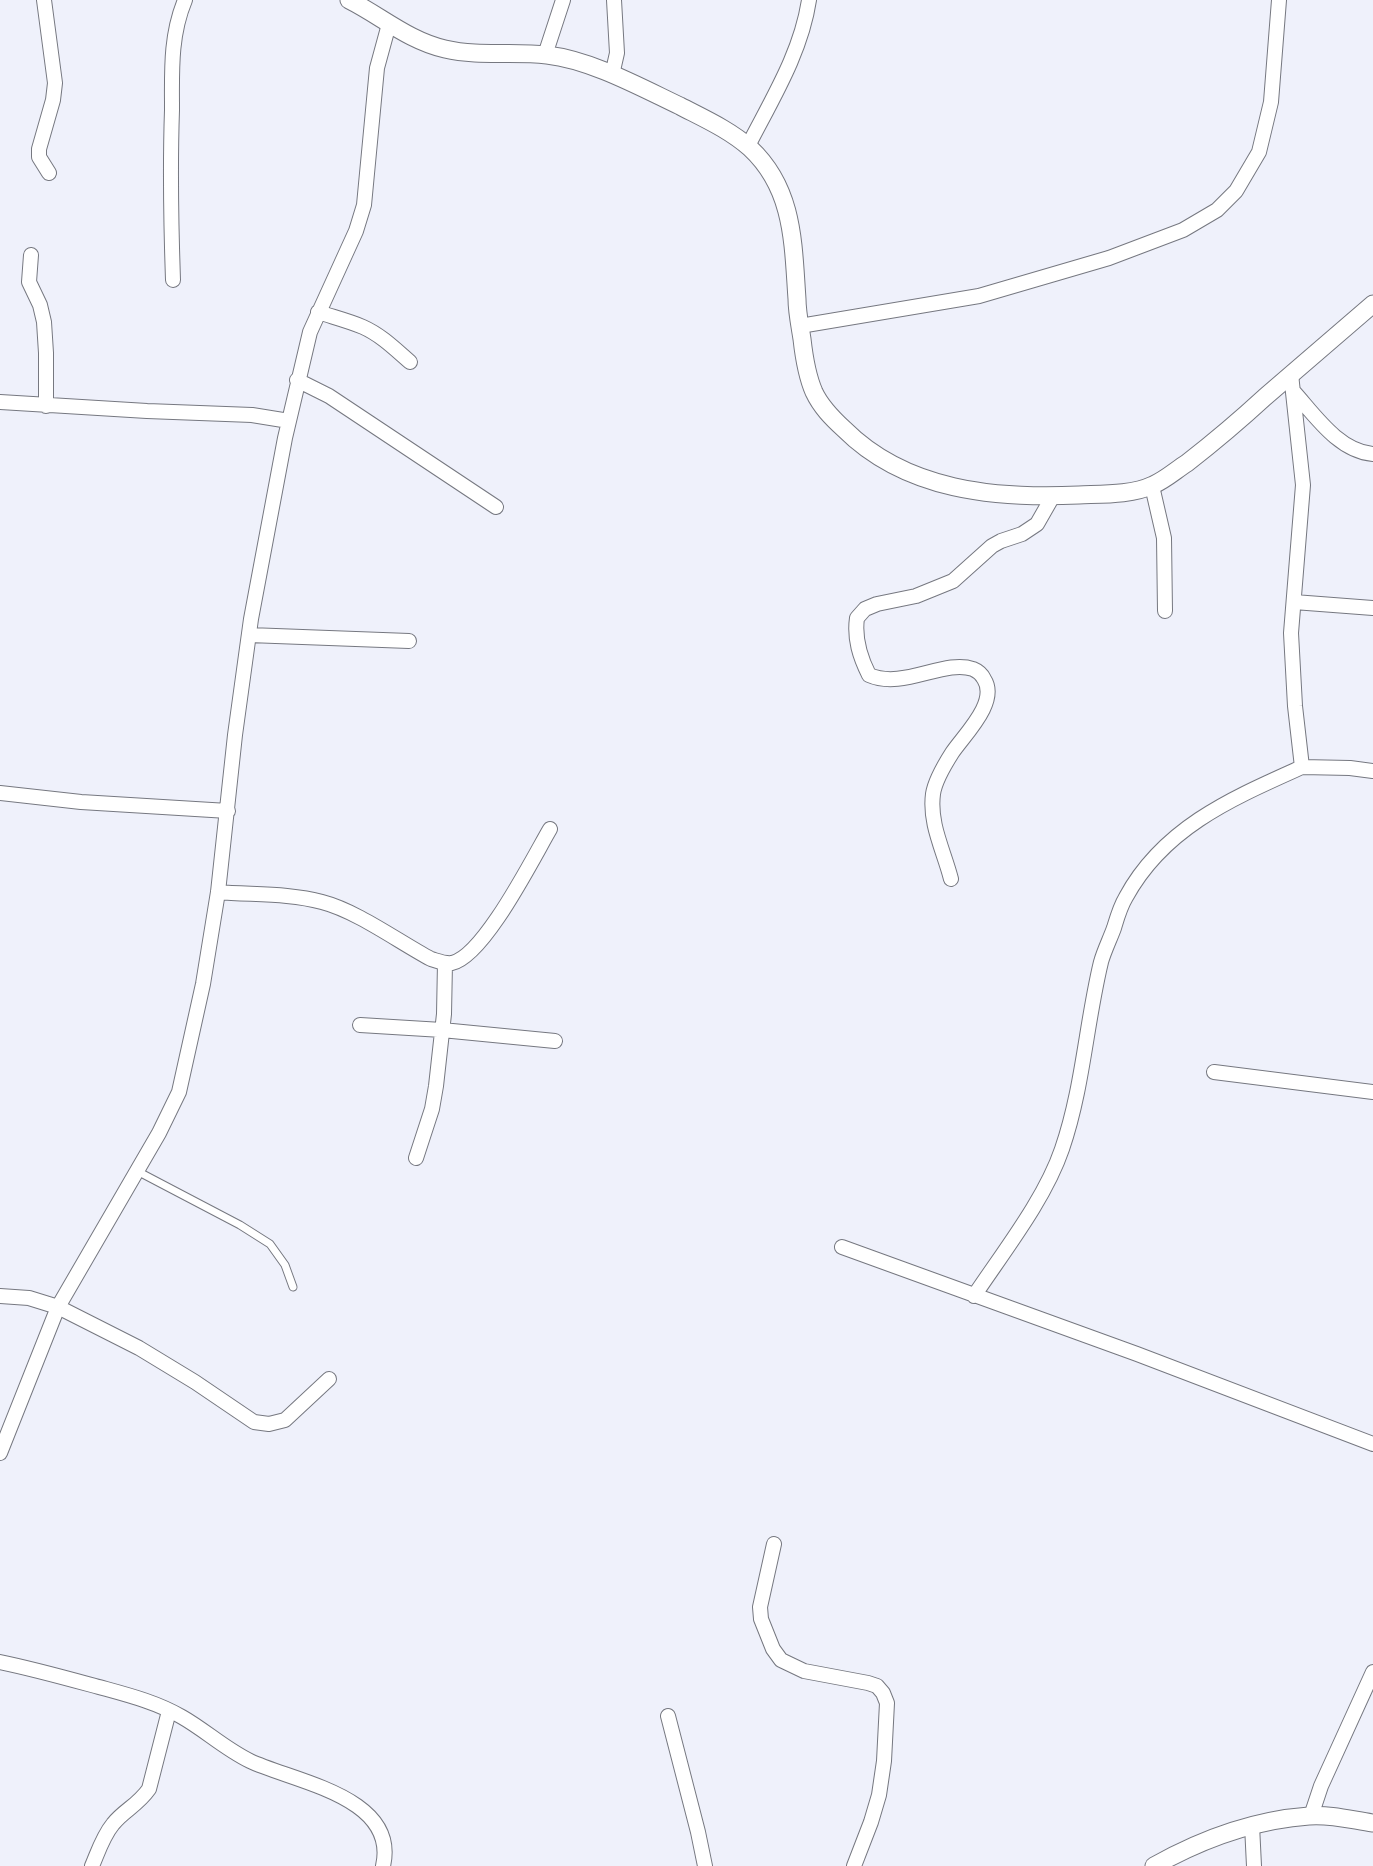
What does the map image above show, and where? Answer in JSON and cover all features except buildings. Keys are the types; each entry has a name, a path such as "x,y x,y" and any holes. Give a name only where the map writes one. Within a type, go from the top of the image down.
{"street":[{"path":"44,0 55,83 53,100 39,149 39,157 49,173"},
{"path":"173,280 170,185 173,48 178,19 185,0"},
{"path":"349,0 423,42 446,50 482,54 545,55 569,59 612,75 704,118 748,146 762,160 776,180 786,205 795,256 797,304 805,362 814,392 826,412 852,437 880,459 920,478 956,488 1006,494 1053,496 1127,491 1152,486 1226,433 1292,382 1373,304"},
{"path":"545,55 563,0"},
{"path":"612,75 617,53 614,0"},
{"path":"748,146 799,42 809,0"},
{"path":"800,326 979,296 1109,258 1183,230 1217,210 1236,191 1259,152 1271,102 1279,0"},
{"path":"0,1453 58,1307 159,1133 179,1092 203,984 218,892 249,635 288,421 310,332 356,232 364,205 377,68 389,24"},
{"path":"31,255 29,282 40,305 44,322 46,354 46,406"},
{"path":"318,312 362,326 386,340 410,362"},
{"path":"297,380 328,396 496,507"},
{"path":"1292,382 1333,434 1353,448 1373,454"},
{"path":"1292,382 1303,485 1291,633 1295,706 1302,767"},
{"path":"0,402 147,412 252,415 288,421"},
{"path":"1152,486 1164,538 1166,611"},
{"path":"951,879 937,841 932,807 933,793 952,753 974,725 984,708 988,693 987,684 982,675 975,670 966,668 952,668 887,680 869,675 862,661 856,642 857,618 864,609 877,604 916,596 953,581 992,546 1001,541 1022,534 1037,524 1053,496"},
{"path":"1294,602 1373,608"},
{"path":"249,635 409,642"},
{"path":"974,1296 1047,1186 1062,1149 1077,1094 1101,961 1125,898 1152,859 1191,824 1208,812 1252,789 1302,767 1350,768 1373,771"},
{"path":"0,793 81,802 228,811"},
{"path":"218,892 299,898 322,902 347,911 431,959 445,963 461,959 489,930 550,829"},
{"path":"416,1158 432,1110 436,1086 442,1030 445,963"},
{"path":"360,1025 442,1030 555,1041"},
{"path":"1214,1072 1373,1092"},
{"path":"842,1247 1144,1357 1373,1444"},
{"path":"0,1296 29,1298 58,1307 139,1348 177,1370 254,1422 269,1424 285,1420 329,1379"},
{"path":"774,1544 760,1607 761,1619 773,1649 782,1660 804,1671 868,1683 876,1686 883,1693 887,1703 884,1761 879,1795 871,1822 854,1866"},
{"path":"0,1662 37,1670 147,1700 182,1717 228,1749 250,1761 324,1789 362,1809 376,1822 383,1837 386,1854 383,1866"},
{"path":"1311,1816 1321,1786 1373,1672"},
{"path":"92,1866 113,1823 142,1800 149,1790 169,1711"},
{"path":"668,1716 698,1832 705,1866"},
{"path":"1154,1866 1176,1854 1204,1842 1252,1825 1311,1816 1335,1817 1373,1823"},
{"path":"1252,1825 1254,1866"}],"lane":[{"path":"137,1171 240,1225 270,1244 285,1265 293,1287"}]}
